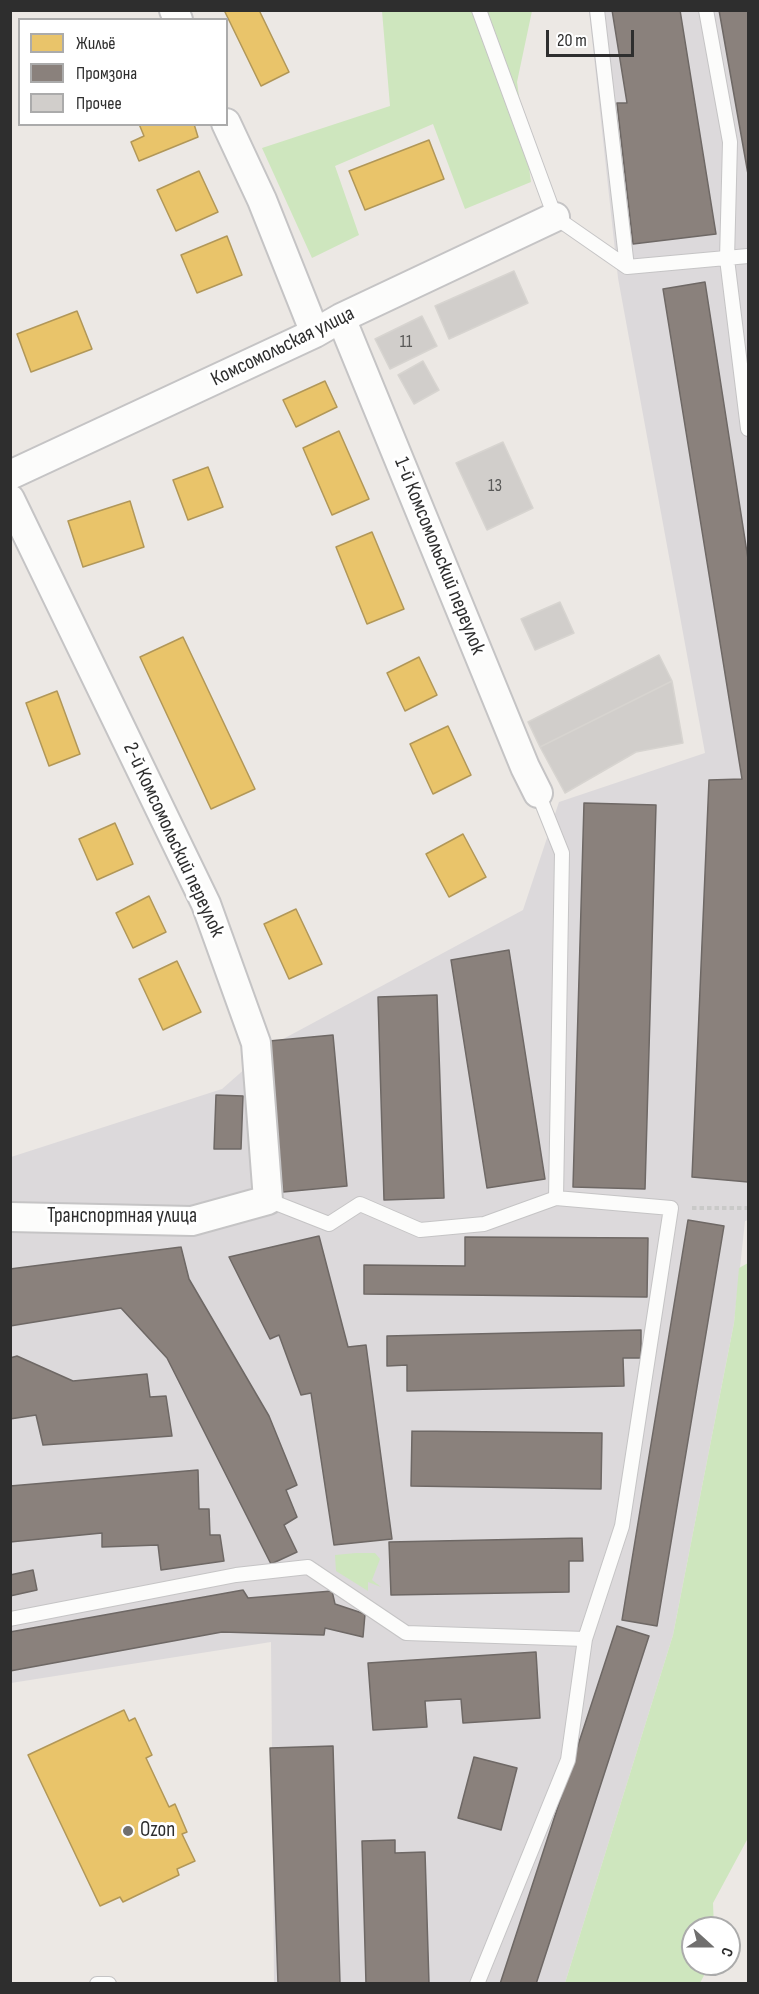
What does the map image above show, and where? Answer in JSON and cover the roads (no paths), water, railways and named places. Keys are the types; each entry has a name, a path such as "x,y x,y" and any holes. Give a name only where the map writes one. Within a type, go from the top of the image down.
{"street":[{"path":"227,126 262,200 315,333"},
{"name":"Комсомольская улица","path":"10,476 555,217"},
{"name":"1-й Комсомольский переулок","path":"341,318 525,767 538,793"},
{"name":"2-й Комсомольский переулок","path":"10,499 206,904 256,1043 268,1200"},
{"name":"Транспортная улица","path":"10,1217 192,1221 268,1200"}],"lane":[{"path":"479,10 555,217 627,267 748,256"},
{"path":"597,10 627,267"},
{"path":"706,10 730,142 727,259 748,429"},
{"path":"538,793 562,853 556,1198"},
{"path":"268,1200 329,1224 360,1204 420,1230 484,1224 556,1198 670,1208 622,1526 585,1639 568,1760 477,1983"},
{"path":"10,1619 236,1575 308,1567 406,1633 585,1639"},
{"path":"98,1983 109,1983"}],"place":[{"name":"Ozon","path":"128,1831"}]}
